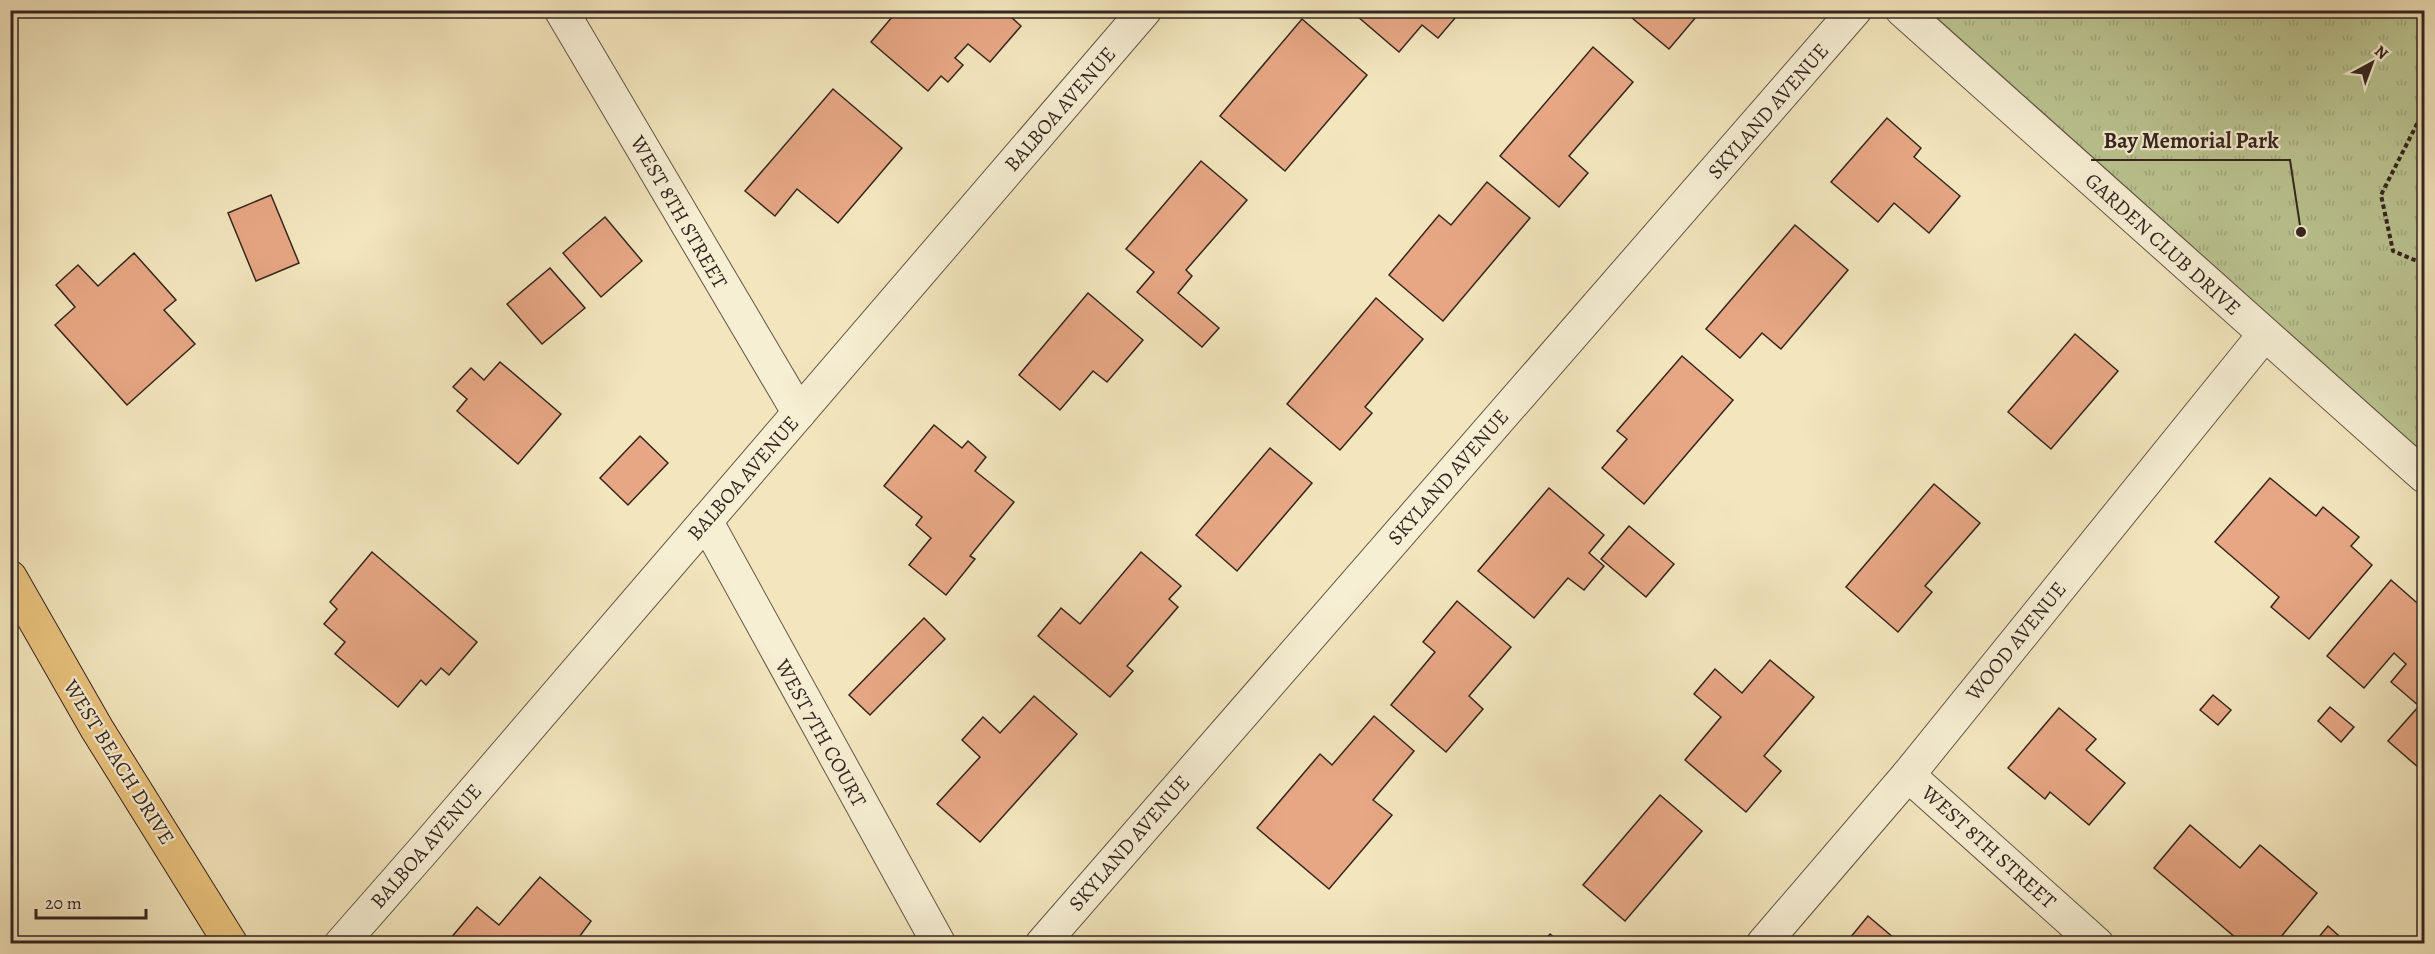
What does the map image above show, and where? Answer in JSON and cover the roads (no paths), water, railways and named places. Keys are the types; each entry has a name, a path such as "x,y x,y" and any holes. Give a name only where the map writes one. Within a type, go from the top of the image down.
{"main road":[{"name":"WEST BEACH DRIVE","path":"10,577 71,685 231,944"}],"street":[{"name":"WEST 8TH STREET","path":"561,10 799,413"},
{"name":"BALBOA AVENUE","path":"341,944 1145,10"},
{"name":"SKYLAND AVENUE","path":"1042,944 1855,10"},
{"name":"GARDEN CLUB DRIVE","path":"1902,10 2424,476"},
{"name":"WOOD AVENUE","path":"1763,944 1908,775 2264,335"},
{"name":"WEST 7TH COURT","path":"706,521 939,944"},
{"name":"WEST 8TH STREET","path":"1908,775 2097,944"}],"place":[{"name":"Bay Memorial Park","path":"2301,232"}]}
